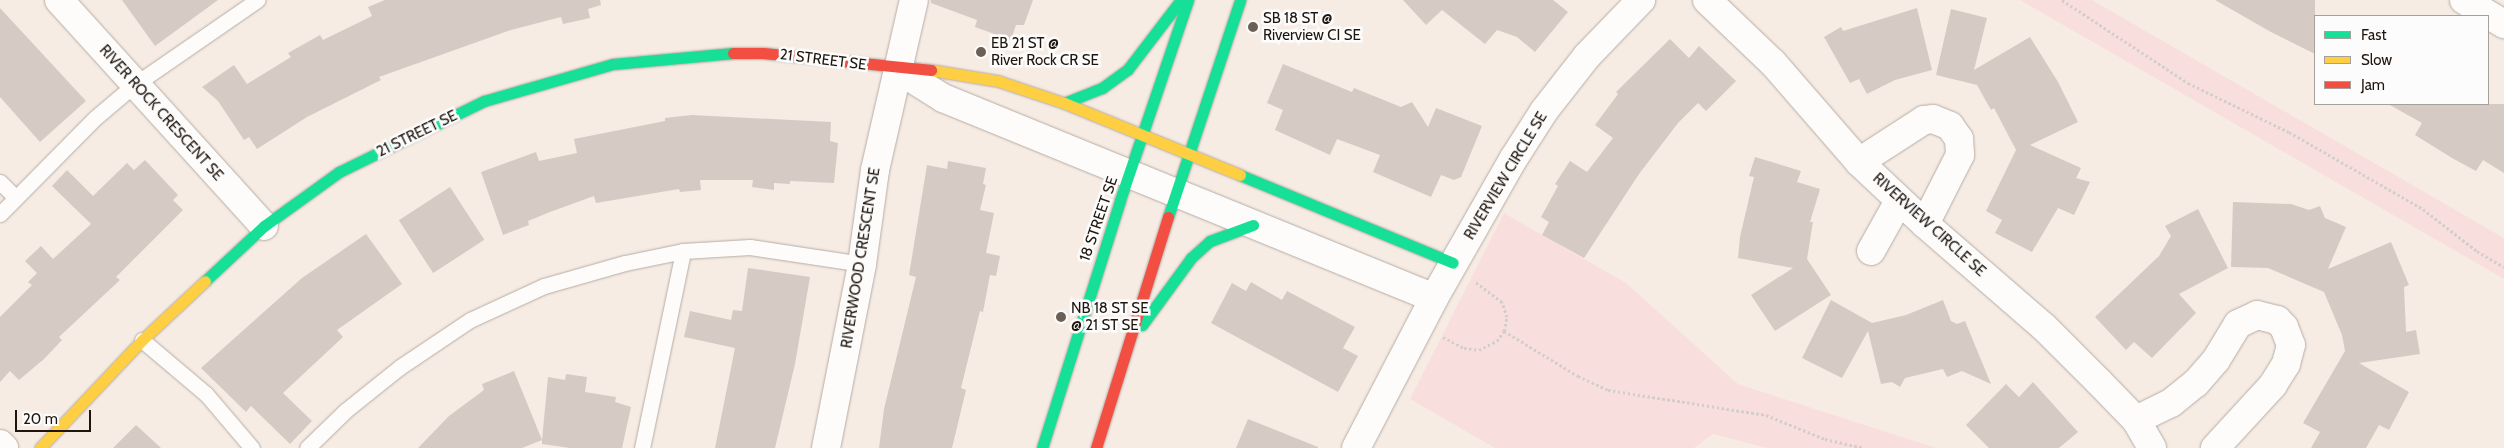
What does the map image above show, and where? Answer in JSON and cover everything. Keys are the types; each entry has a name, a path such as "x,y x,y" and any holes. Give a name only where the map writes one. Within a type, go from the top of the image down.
{"street":[{"name":"RIVER ROCK CRESCENT SE","path":"59,0 134,85 264,226"},
{"path":"897,69 914,0"},
{"path":"1064,103 1102,88 1128,69 1180,0"},
{"name":"18 STREET SE","path":"1042,448 1188,0"},
{"path":"1096,448 1126,348 1240,0"},
{"name":"RIVERVIEW CIRCLE SE","path":"1356,448 1434,298 1544,111 1587,56 1641,0"},
{"name":"RIVERVIEW CIRCLE SE","path":"1707,0 1773,63 1859,162 1899,201 2044,327 2136,420 2152,448"},
{"path":"2464,0 2504,24"},
{"name":"21 STREET SE","path":"40,448 142,340 264,226 339,172 484,101 614,64 723,53 763,53 897,69 963,74 998,81 1064,103 1190,154"},
{"name":"21 STREET SE","path":"897,69 943,98 1176,194"},
{"name":"RIVERWOOD CRESCENT SE","path":"826,448 862,264 875,170 897,69"},
{"path":"1859,162 1924,120 1933,119 1950,126 1959,139 1960,155 1924,224"},
{"path":"1190,154 1453,264"},
{"path":"1176,194 1434,298"},
{"path":"1871,251 1899,201"},
{"path":"1126,348 1191,258 1210,241 1253,225"},
{"path":"2136,420 2171,403 2196,383 2216,360 2238,324 2257,315 2277,320 2284,326 2291,345 2286,364 2273,385 2215,448"},
{"path":"0,444 4,448"}],"lane":[{"path":"0,214 95,118 134,85 257,0"},
{"path":"0,182 16,198"},
{"path":"306,448 345,411 400,367 470,320 544,286 625,263 684,251 750,247 862,264"},
{"path":"642,448 684,251"},
{"path":"142,340 206,394 252,448"}],"path":[{"path":"2062,0 2188,83 2289,132 2423,209 2477,251 2504,267"},
{"path":"1438,334 1464,348 1479,350 1497,340 1504,332 1507,317 1502,302 1453,264"},
{"path":"1504,332 1578,376 1608,390 1766,415 1825,439 1863,448"}],"shaded area":[{"path":"2020,0 2092,0 2504,238 2504,279"},
{"path":"1504,213 1626,283 1738,384 1936,448 1767,448 1713,434 1694,448 1495,448 1410,399"}],"building":[{"path":"122,0 218,0 155,46"},
{"path":"385,0 600,0 601,5 588,9 590,18 563,24 561,17 511,30 379,77 381,80 307,117 257,149 249,137 244,140 218,101 202,87 234,65 247,84 291,57 288,53 320,35 323,40 372,16 368,7"},
{"path":"931,0 1033,0 1024,25 1016,25 1011,40 975,27 977,20 931,3"},
{"path":"1403,0 1553,0 1568,12 1535,52 1517,37 1497,30 1485,44 1442,10 1426,25"},
{"path":"2215,0 2315,0 2314,54 2271,32"},
{"path":"0,8 86,101 40,142 0,97"},
{"path":"1917,8 1932,70 1895,80 1867,94 1859,79 1850,83 1824,37 1841,27 1843,31"},
{"path":"1951,9 1987,18 1974,70 2030,37 2058,82 2078,122 2030,145 2081,168 2076,178 2090,182 2074,215 2058,208 2032,252 1995,233 2002,220 1986,211 2016,150 1994,108 1991,110 1977,85 1936,75"},
{"path":"1670,39 1689,58 1699,46 1736,81 1706,111 1698,103 1678,123 1639,174 1584,258 1542,235 1549,222 1541,217 1558,186 1555,184 1570,161 1587,172 1613,138 1595,125 1618,94 1616,92"},
{"path":"1283,64 1352,92 1354,88 1401,107 1412,102 1428,127 1436,108 1482,126 1461,177 1454,180 1441,175 1431,197 1373,172 1380,155 1337,139 1330,155 1275,130 1283,110 1267,103"},
{"path":"2504,104 2504,173 2483,160 2476,171 2452,158 2415,135 2422,123 2390,105"},
{"path":"692,115 831,122 830,141 838,143 834,183 790,181 790,184 774,183 774,190 752,187 753,180 700,180 701,190 680,192 679,189 596,203 594,196 528,221 529,225 503,235 481,172 536,152 539,161 577,153 574,139 665,121 665,118"},
{"path":"1755,157 1801,171 1797,182 1820,189 1810,222 1813,222 1807,259 1831,295 1775,331 1751,295 1793,268 1738,258 1740,237 1754,177 1749,176"},
{"path":"145,160 178,195 173,200 183,210 116,277 120,280 59,337 62,340 44,359 19,380 10,371 0,382 0,317 32,285 28,282 37,273 25,261 41,246 53,259 91,224 52,186 67,170 93,196 127,163 134,170"},
{"path":"948,161 986,168 983,184 986,185 980,210 994,213 986,253 1000,256 996,276 990,275 983,312 980,311 961,388 966,390 952,448 879,448 884,409 916,277 909,275 927,165 947,169"},
{"path":"450,187 484,240 433,273 399,220"},
{"path":"2233,202 2291,204 2309,210 2320,206 2325,218 2346,227 2328,269 2391,242 2409,285 2404,287 2406,332 2416,330 2420,354 2359,363 2409,392 2389,430 2379,425 2366,448 2311,448 2320,432 2303,423 2345,351 2342,335 2324,292 2268,268 2231,267"},
{"path":"2198,209 2228,268 2179,294 2196,313 2152,358 2134,342 2126,350 2095,317 2159,256 2171,236 2165,226"},
{"path":"366,234 402,284 337,330 343,337 283,393 312,421 290,444 251,406 246,412 201,368 302,278"},
{"path":"748,268 810,277 795,364 775,448 715,448 735,348 684,337 690,311 731,320 733,310 742,311"},
{"path":"1251,282 1282,300 1287,291 1355,327 1343,348 1358,356 1338,392 1211,323 1232,283 1246,291"},
{"path":"1831,300 1872,323 1906,315 1943,300 1951,321 1957,324 1965,321 1991,384 1962,371 1947,377 1943,369 1905,378 1900,387 1892,382 1881,384 1868,331 1842,378 1802,358"},
{"path":"514,371 542,440 522,448 418,448 449,416 484,390 482,384"},
{"path":"566,374 587,377 585,392 616,397 615,402 631,407 622,448 570,448 542,444 548,377 565,380"},
{"path":"2033,382 2078,432 2059,448 1989,448 1966,425 2006,384 2019,397"},
{"path":"1248,419 1318,447 1318,448 1236,448"},
{"path":"136,425 161,448 113,448"}],"traffic: fast":[{"path":"1042,448 1120,200 1188,0"},
{"path":"1168,217 1240,0"},
{"path":"1064,103 1102,88 1128,69 1180,1"},
{"path":"205,281 264,226 339,172 484,101 613,64 733,53"},
{"path":"1240,175 1453,263"},
{"path":"1142,325 1191,258 1210,241 1253,225"}],"traffic: slow":[{"path":"931,70 998,81 1064,103 1240,175"},
{"path":"40,448 142,340 205,281"}],"traffic: jam":[{"path":"733,53 763,53 931,70"},
{"path":"1096,448 1168,217"}],"place":[{"name":"SB 18 ST @ Riverview CI SE","path":"1253,27"},
{"name":"EB 21 ST @ River Rock CR SE","path":"981,52"},
{"name":"NB 18 ST SE @ 21 ST SE","path":"1061,317"}]}
